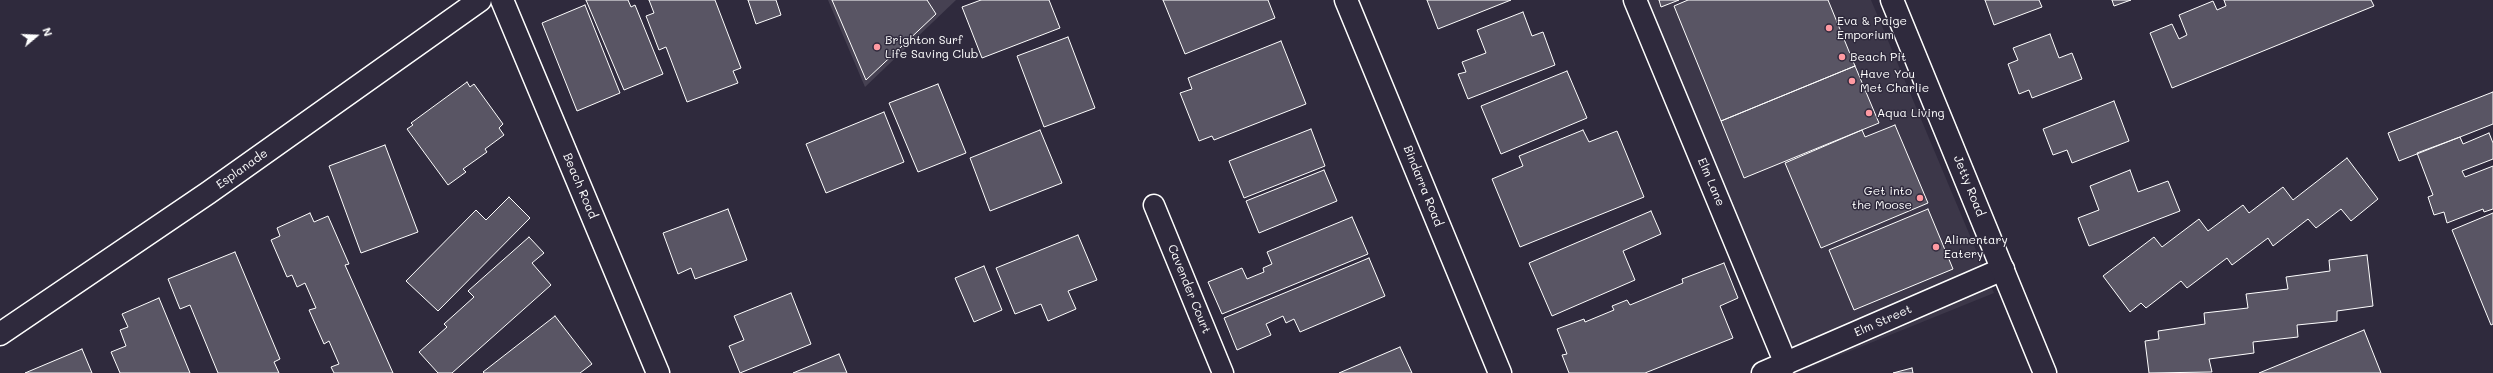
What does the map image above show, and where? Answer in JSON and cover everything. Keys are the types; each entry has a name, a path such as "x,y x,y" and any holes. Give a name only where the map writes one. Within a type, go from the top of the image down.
{"street":[{"name":"Esplanade","path":"0,334 208,193 480,0"},
{"name":"Beach Road","path":"502,0 658,373"},
{"name":"Bindarra Road","path":"1346,0 1500,373"},
{"name":"Elm Lane","path":"1635,0 1786,364"},
{"name":"Jetty Road","path":"1892,0 2045,373"},
{"name":"Elm Street","path":"1763,373 2003,269"}],"lane":[{"name":"Cavender Court","path":"1154,205 1223,373"}],"shaded area":[{"name":"Brighton Surf Life Saving Club","path":"828,0 956,0 865,87"},
{"path":"1625,0 1871,0 1994,293 1796,373 1781,373"}],"building":[{"path":"586,0 628,0 631,7 635,5 663,74 624,90"},
{"path":"649,0 715,0 741,68 733,71 738,83 687,102 666,47 659,50 646,16 654,13"},
{"path":"748,0 776,0 781,15 756,24"},
{"name":"Brighton Surf Life Saving Club","path":"832,0 927,0 936,14 866,80"},
{"path":"981,0 1049,0 1060,28 982,58 962,7"},
{"path":"1163,0 1268,0 1275,18 1185,54"},
{"path":"1427,0 1511,0 1438,29"},
{"path":"1659,0 1679,0 1661,7"},
{"path":"1688,0 1828,0 1855,66 1721,121 1674,6"},
{"path":"1985,0 2039,0 2042,7 1994,25"},
{"path":"2112,0 2131,0 2114,6"},
{"path":"2224,0 2371,0 2374,6 2172,88 2150,33 2172,24 2179,39 2187,35 2179,15 2213,1 2217,10 2226,6"},
{"path":"585,5 620,93 577,111 542,23"},
{"path":"1523,12 1532,36 1543,32 1555,65 1468,99 1458,74 1466,72 1462,62 1486,53 1477,30"},
{"path":"2050,34 2059,58 2072,53 2082,79 2032,98 2029,90 2019,94 2008,64 2018,60 2013,48"},
{"path":"1068,37 1095,108 1044,127 1017,56"},
{"path":"1281,41 1306,104 1214,140 1212,136 1199,141 1180,93 1192,89 1188,78"},
{"path":"1855,66 1879,123 1744,178 1721,121"},
{"path":"1567,71 1587,118 1501,154 1481,106"},
{"path":"467,82 470,87 474,84 503,124 499,128 504,135 485,149 487,152 463,169 466,172 448,185 407,129 413,125 411,123"},
{"path":"938,84 966,153 918,172 889,103"},
{"path":"2493,92 2493,124 2399,161 2388,133"},
{"path":"2114,101 2129,141 2072,163 2067,150 2053,155 2043,129"},
{"path":"884,112 904,162 826,193 806,144"},
{"path":"1895,125 1928,203 1821,248 1785,163 1862,130 1865,137"},
{"path":"1311,129 1325,166 1244,198 1229,161"},
{"path":"1040,130 1062,183 990,211 970,158"},
{"path":"1583,130 1589,142 1617,131 1644,197 1520,247 1492,179 1523,166 1519,156"},
{"path":"2489,133 2493,143 2493,159 2462,171 2465,177 2493,166 2493,209 2484,212 2483,209 2447,223 2444,212 2434,215 2428,197 2433,195 2417,153 2460,137 2463,144"},
{"path":"385,145 418,232 361,253 329,166"},
{"path":"2347,158 2378,199 2351,221 2341,209 2316,228 2308,219 2273,246 2268,238 2232,265 2227,258 2187,288 2181,281 2146,308 2141,303 2130,312 2103,276 2154,237 2162,247 2199,219 2208,231 2243,205 2249,213 2283,187 2293,200"},
{"path":"1324,170 1337,201 1259,233 1246,201"},
{"path":"2130,170 2138,192 2168,181 2180,211 2089,246 2078,218 2099,210 2090,186"},
{"path":"509,197 530,218 438,311 406,281 476,210 486,220"},
{"path":"728,209 747,260 695,279 691,268 678,274 663,233"},
{"path":"1928,209 1953,269 1854,310 1829,250"},
{"path":"1651,211 1661,234 1623,251 1635,280 1552,316 1529,263"},
{"path":"310,213 314,222 328,216 349,264 345,265 393,373 334,373 331,367 339,364 329,341 324,344 309,310 316,308 305,283 297,287 292,275 287,277 271,240 280,236 277,228"},
{"path":"2493,213 2493,324 2491,325 2452,230"},
{"path":"1352,217 1368,254 1222,314 1208,282 1242,268 1247,279 1264,272 1263,268 1272,264 1267,252"},
{"path":"1078,235 1097,280 1068,291 1076,309 1048,321 1041,304 1015,314 996,268"},
{"path":"529,237 544,253 532,263 551,285 452,373 438,373 419,352 447,327 444,324 474,297 468,291"},
{"path":"235,252 280,359 274,362 279,373 218,373 190,305 180,309 168,279"},
{"path":"2367,255 2373,306 2337,311 2337,321 2297,325 2298,337 2253,342 2254,353 2209,359 2212,372 2149,373 2145,341 2159,339 2158,331 2205,324 2204,313 2248,308 2246,294 2288,289 2286,277 2330,271 2329,260"},
{"path":"1369,258 1385,296 1300,332 1294,319 1286,323 1283,316 1266,324 1271,335 1237,350 1224,318"},
{"path":"1724,263 1738,298 1720,306 1733,338 1645,373 1569,373 1562,355 1567,354 1557,329 1584,319 1585,322 1614,310 1612,306 1627,300 1630,305 1683,283 1682,279"},
{"path":"984,266 1002,310 974,322 955,278"},
{"path":"791,293 811,344 740,373 729,346 744,340 734,316"},
{"path":"159,298 190,373 120,373 111,352 126,346 120,330 128,327 122,314"},
{"path":"555,316 592,364 580,373 483,372"},
{"path":"2364,330 2381,373 2259,373"},
{"path":"1400,347 1412,373 1339,373"},
{"path":"82,349 92,373 25,373"},
{"path":"839,354 847,373 793,373"},
{"path":"1912,368 1913,373 1893,373"}],"place":[{"name":"Eva & Paige Emporium","path":"1829,28"},
{"name":"Brighton Surf Life Saving Club","path":"877,47"},
{"name":"Beach Pit","path":"1842,57"},
{"name":"Have You Met Charlie","path":"1852,81"},
{"name":"Aqua Living","path":"1869,113"},
{"name":"Get into the Moose","path":"1920,198"},
{"name":"Alimentary Eatery","path":"1936,247"}]}
